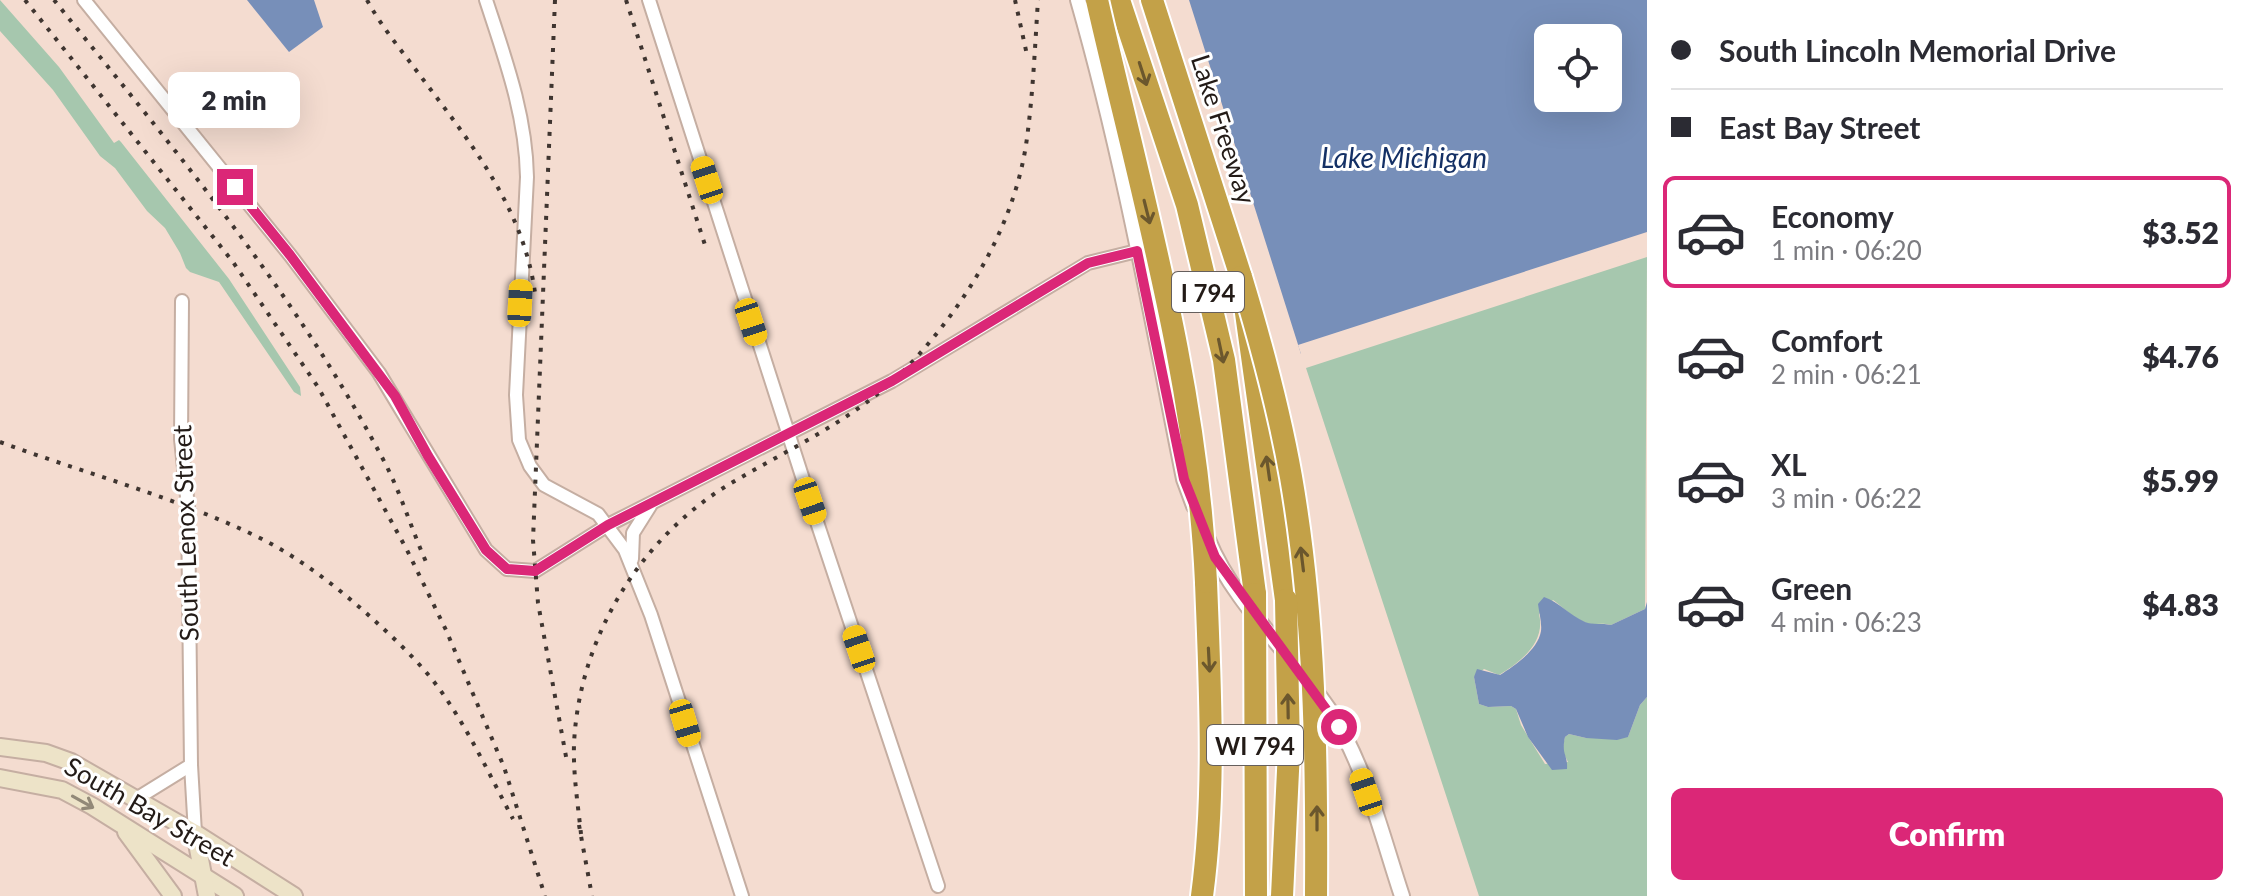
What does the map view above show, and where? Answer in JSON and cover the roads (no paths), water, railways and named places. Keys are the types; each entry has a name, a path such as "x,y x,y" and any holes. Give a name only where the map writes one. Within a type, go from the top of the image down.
{"highway":[{"path":"1097,0 1172,317 1189,410 1202,515 1213,737 1210,840 1202,896"},
{"name":"I 794","path":"1119,0 1187,205 1224,360 1255,594"},
{"name":"Lake Freeway","path":"1152,0 1241,277"},
{"path":"1241,277 1267,361 1291,478 1306,595 1317,768 1316,896"},
{"name":"I 794","path":"1241,277 1286,600"},
{"name":"WI 794","path":"1255,594 1256,896"},
{"name":"WI 794","path":"1282,896 1289,750 1286,600"}],"main road":[{"name":"South Bay Street","path":"0,747 46,753 71,762 195,833 294,896"},
{"name":"South Bay Street","path":"0,778 43,785 72,795 235,896"},
{"path":"120,824 173,896"},
{"path":"195,833 207,896"}],"street":[{"path":"84,0 290,255 379,373 486,550 498,563 515,571 535,571 608,525 789,436 892,381 1088,263 1137,251"},
{"path":"486,0 518,101 526,146 516,395 519,440 530,466 544,485 598,514 625,550 651,615 742,896"},
{"path":"649,0 938,886"},
{"path":"1078,0 1094,56 1184,479 1215,557 1329,711 1349,743 1402,896"},
{"name":"South Lenox Street","path":"182,301 181,439 188,507 191,765 195,833"},
{"path":"631,566 633,533 653,503"},
{"path":"136,799 191,765"}],"water":[{"path":"247,0 314,0 323,27 289,52"},
{"name":"Lake Michigan","path":"1189,0 1647,0 1647,243 1301,354"},
{"path":"1544,597 1585,622 1611,625 1645,609 1647,602 1647,697 1640,705 1628,737 1617,740 1569,734 1564,743 1567,769 1552,770 1528,737 1516,709 1479,704 1474,677 1477,669 1500,675 1530,651 1541,631 1538,604"}],"railway":[{"path":"25,0 233,262 318,387 407,550 446,630 504,767 545,896"},
{"path":"54,0 231,224 313,340 385,463 427,564"},
{"path":"367,0 489,172 518,230 535,293"},
{"path":"555,0 533,540 538,603 567,762"},
{"path":"626,0 705,245"},
{"path":"1015,0 1027,55"},
{"path":"581,834 574,755 578,704 602,628 621,593 644,560 700,504 828,428 873,397 913,361 953,312 971,286 1001,229 1021,169 1031,104 1038,0"},
{"path":"0,442 230,524 277,547 321,576 408,652 431,678 469,735 513,819"},
{"path":"579,825 592,896"}]}
